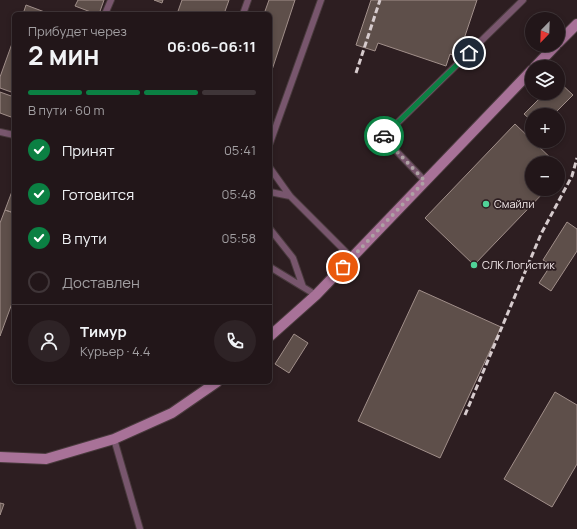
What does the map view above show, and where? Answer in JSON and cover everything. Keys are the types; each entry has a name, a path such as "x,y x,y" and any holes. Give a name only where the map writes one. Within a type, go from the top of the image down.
{"street":[{"path":"565,36 577,24"},
{"path":"542,60 549,52"},
{"path":"272,334 316,295 525,77"},
{"path":"0,457 46,459 114,439 172,413 215,384"}],"lane":[{"path":"106,12 111,0"},
{"path":"244,12 248,0"},
{"path":"272,137 321,0"},
{"path":"425,181 383,137 523,0"},
{"path":"0,132 12,135"},
{"path":"272,171 290,196 352,258"},
{"path":"272,192 290,196"},
{"path":"272,231 293,258 303,287"},
{"path":"272,268 316,295"},
{"path":"114,439 140,529"}],"building":[{"path":"78,0 104,0 100,12 91,12 75,6"},
{"path":"154,0 163,0 162,3"},
{"path":"182,0 229,0 225,12 178,12"},
{"path":"269,0 295,0 272,70 272,12 265,12"},
{"path":"371,0 477,0 458,57 450,54 446,66 378,43 375,51 356,45"},
{"path":"26,5 45,12 24,12"},
{"path":"12,44 12,92 0,88 0,77"},
{"path":"565,88 573,95 560,108 530,108 538,100 565,100"},
{"path":"0,92 12,96 12,115 11,117 0,113"},
{"name":"Смайли","path":"515,124 525,134 525,148 540,148 549,156 525,156 525,196 540,196 474,265 425,218"},
{"path":"12,191 12,212 5,210"},
{"path":"5,210 12,212 12,303 0,336 0,223"},
{"path":"567,222 577,229 577,251 551,291 539,283 551,265 543,260"},
{"path":"419,290 501,327 440,458 358,421"},
{"path":"294,334 308,343 289,373 275,364"},
{"path":"555,392 577,405 577,464 552,507 504,479"},
{"path":"0,503 4,504 0,515"}],"railway":[{"path":"356,73 380,0"},
{"path":"465,415 541,234 572,176 577,158"}],"way so far":[{"path":"343,267 425,181 383,137 384,136"}],"place":[{"name":"Смайли","path":"486,204"},
{"name":"СЛК Логистик","path":"474,265"}],"route":[{"path":"384,136 469,53"}]}
